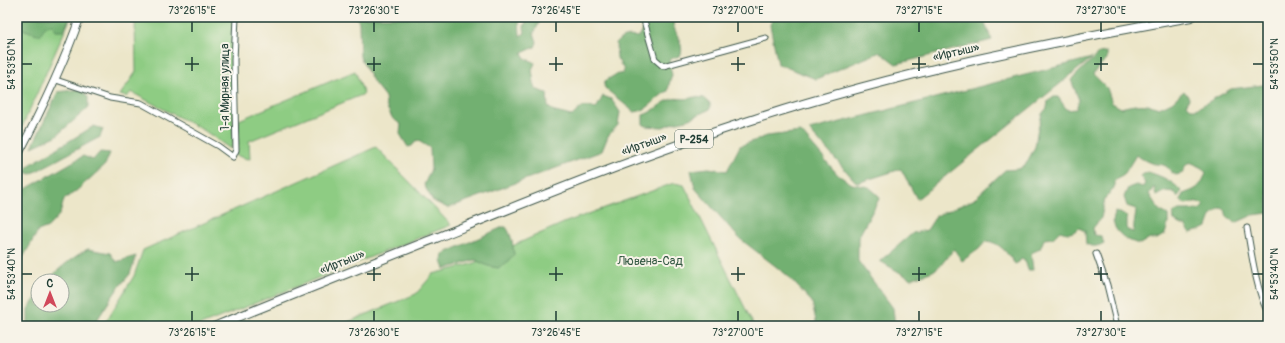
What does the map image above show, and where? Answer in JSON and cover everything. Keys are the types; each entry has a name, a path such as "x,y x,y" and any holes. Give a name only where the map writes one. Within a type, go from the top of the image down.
{"highway":[{"name":"«Иртыш»","path":"222,325 533,199 619,166 756,118 940,68 1027,48 1192,17"}],"main road":[{"path":"17,157 56,80 80,17"}],"street":[{"name":"1-я Мирная улица","path":"56,80 110,98 141,103 218,146 233,157 236,150 234,60 236,17"},
{"path":"642,17 654,60 664,66 766,38"},
{"path":"1246,228 1259,288 1268,312"},
{"path":"1096,254 1107,285 1117,326"}],"green space":[{"path":"17,17 71,17 17,138"},
{"path":"17,17 69,17 69,19 64,31 55,31 53,25 50,25 45,27 40,35 19,28 17,26"},
{"path":"135,17 234,17 233,144 231,148 205,131 131,92 127,97 120,95 136,72"},
{"path":"356,17 521,17 519,20 520,36 525,33 524,27 528,17 534,17 539,23 534,33 537,42 535,47 522,53 525,58 535,63 532,70 535,89 547,93 548,107 555,112 572,116 582,107 596,109 603,96 611,99 620,112 618,125 608,136 602,151 448,208 433,201 424,185 431,169 430,148 417,140 412,146 408,147 400,134 401,124 393,119 386,106 385,97 374,83 360,57 359,22"},
{"path":"650,17 660,17 667,22 668,17 674,17 674,26 682,50 681,55 669,61 672,75 668,91 647,108 634,112 604,86 605,81 615,75 623,73 624,70 617,58 616,43 624,37 638,37"},
{"path":"773,17 982,17 992,40 896,64 880,52 816,79 778,64 770,25"},
{"path":"1107,52 1107,59 1093,74 1107,88 1112,103 1121,108 1150,105 1159,108 1172,102 1184,91 1189,98 1187,104 1191,109 1196,109 1231,89 1263,85 1268,88 1268,213 1253,215 1235,223 1227,217 1225,209 1221,208 1211,216 1207,227 1190,233 1186,226 1179,224 1174,220 1173,213 1179,210 1200,210 1204,205 1198,202 1185,204 1180,200 1183,194 1200,185 1206,173 1202,168 1190,162 1185,166 1183,173 1176,175 1165,166 1153,164 1136,155 1125,173 1114,181 1114,188 1105,198 1101,218 1093,228 1094,235 1101,236 1104,243 1097,246 1086,244 1085,231 1079,228 1070,233 1060,231 1053,238 1044,239 1040,249 1031,253 1033,270 1028,270 1025,260 1021,259 1015,264 1006,252 999,246 995,243 986,241 979,249 962,261 954,249 940,266 933,271 911,279 880,261 913,233 927,230 936,216 973,200 1005,170 1019,169 1026,164 1035,147 1042,114 1047,108 1048,101 1054,97 1058,97 1067,110 1076,109 1079,100 1071,80 1099,53"},
{"path":"1092,58 917,199 901,169 857,183 809,130"},
{"path":"355,71 364,94 249,141 250,159 236,155 238,150 239,120"},
{"path":"81,89 88,97 88,108 56,136 32,147 58,92"},
{"path":"694,97 704,98 710,103 710,109 687,120 663,127 646,126 643,124 643,115 651,112 664,102 677,98 687,99"},
{"path":"94,126 103,129 100,137 31,174 25,172 28,166"},
{"path":"801,132 838,175 852,184 869,187 880,197 858,238 858,261 893,308 895,326 817,326 812,302 787,275 739,238 695,188 691,170 709,168 727,171 740,146 767,136"},
{"path":"376,147 451,225 198,326 103,326 134,276 143,250"},
{"path":"100,152 110,153 105,165 75,192 64,199 60,214 48,227 38,231 21,261 17,194 83,156 93,160"},
{"path":"1148,172 1166,179 1181,191 1178,197 1174,192 1165,191 1156,196 1154,187 1149,194 1159,210 1168,215 1168,224 1165,234 1157,239 1148,239 1140,244 1123,237 1114,226 1113,220 1115,212 1124,214 1127,217 1127,230 1134,232 1136,209 1127,206 1124,197 1128,188 1136,185 1143,187 1145,183 1140,176"},
{"name":"Лювена-Сад","path":"674,183 684,185 754,326 338,326 416,294 433,274 472,264 566,222"},
{"path":"506,227 508,230 513,244 514,255 509,261 498,268 488,266 475,260 445,269 442,261 443,254"},
{"path":"88,249 110,253 116,262 136,256 130,274 118,288 93,326 28,326 28,309 30,306 30,313 70,313 70,273 55,273"}]}
